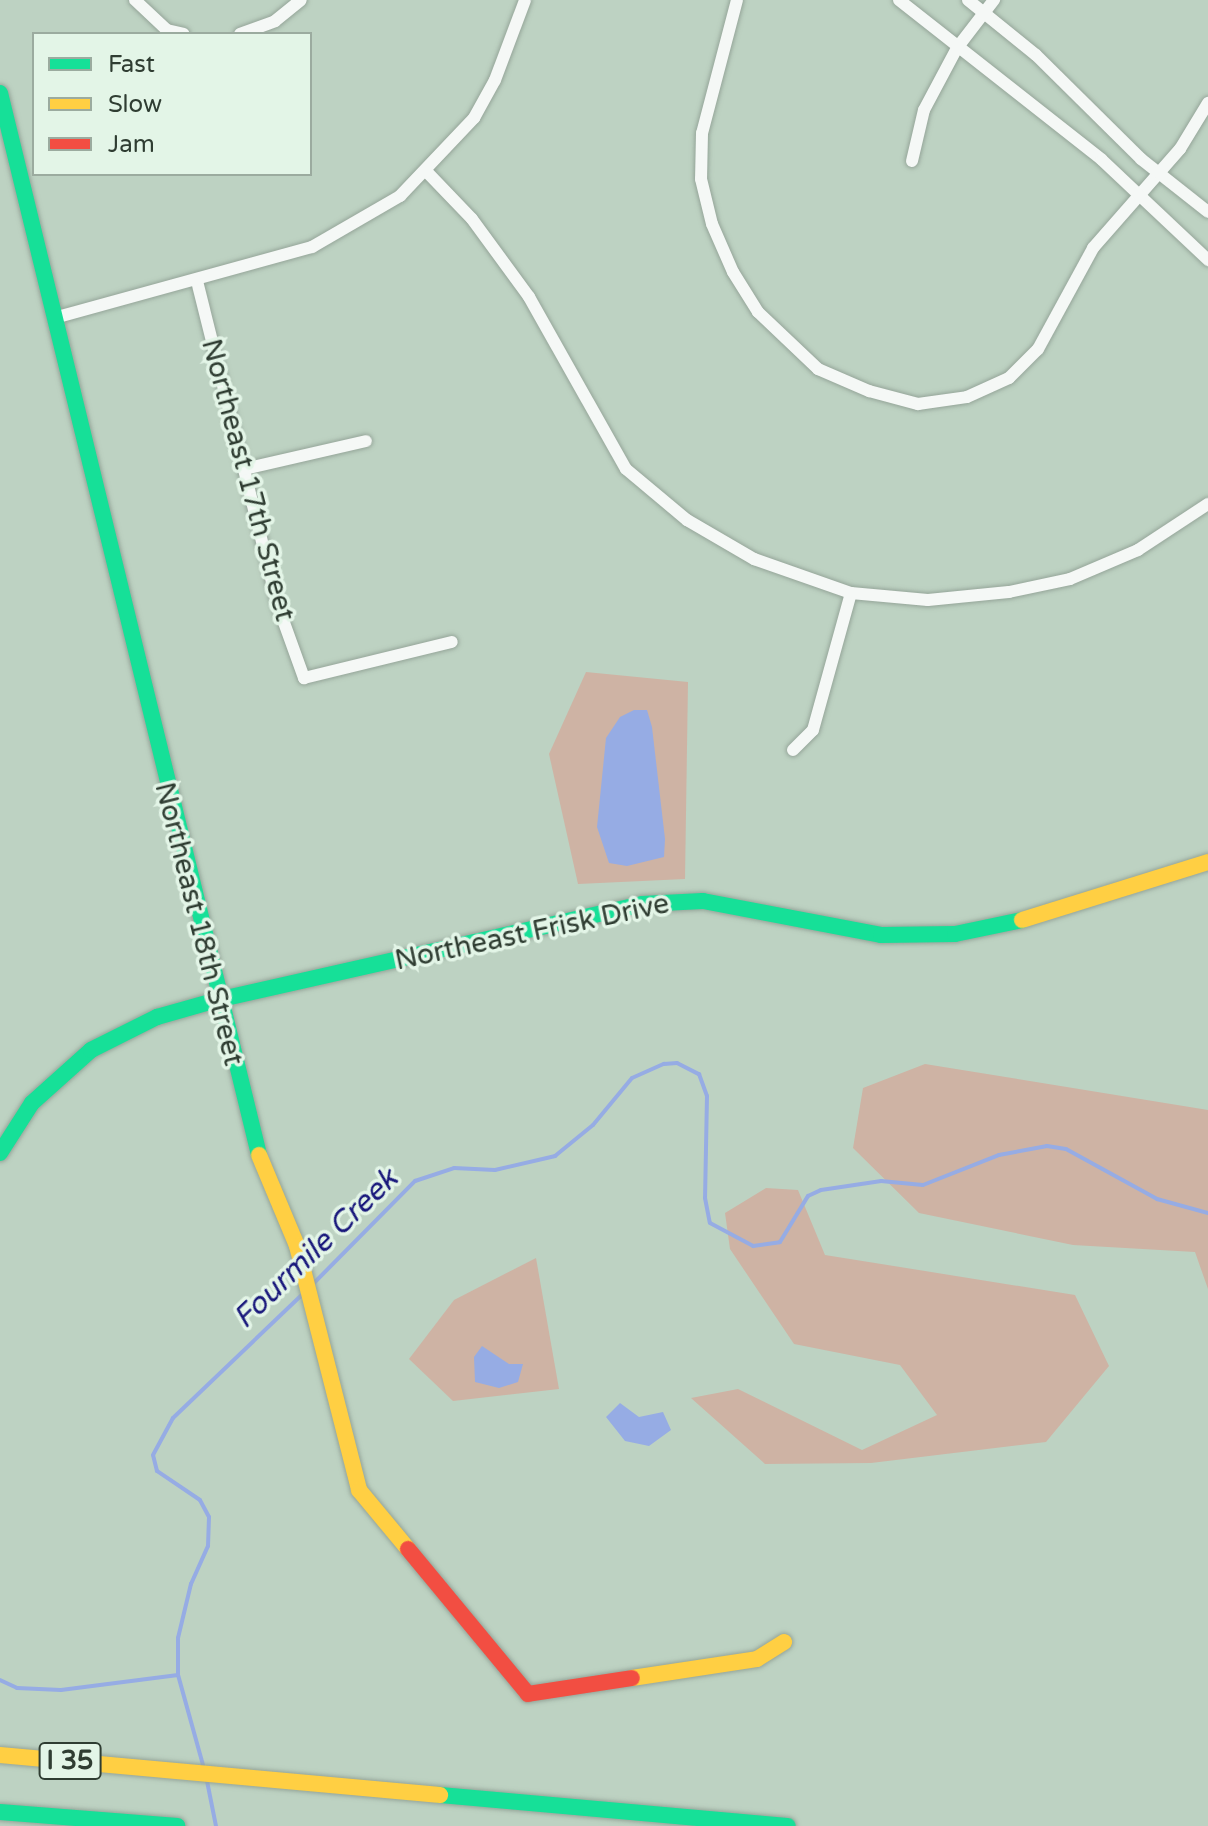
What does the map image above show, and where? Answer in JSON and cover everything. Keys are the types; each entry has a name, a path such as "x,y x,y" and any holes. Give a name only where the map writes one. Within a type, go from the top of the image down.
{"main road":[{"name":"Northeast 18th Street","path":"0,93 252,1138 297,1246 359,1490 528,1694 757,1659 784,1642"},
{"name":"Northeast Frisk Drive","path":"0,1153 32,1103 91,1050 137,1025 217,1000 642,904 703,901 881,935 944,935 1008,924 1208,862"},
{"name":"I 35","path":"0,1755 788,1826"},
{"name":"I 35","path":"0,1812 177,1826"}],"street":[{"path":"135,0 167,30 176,32"},
{"path":"245,32 275,21 301,0"},
{"path":"54,318 312,247 400,196 474,118 516,33 525,0"},
{"path":"737,0 702,133 701,179 712,224 758,312 818,369 869,391 918,404 967,397 1009,378 1038,349 1093,248 1180,149 1208,103"},
{"path":"899,0 957,48 989,67 1139,194 1208,260"},
{"path":"968,0 1036,55 1157,172 1208,212"},
{"path":"912,161 924,110 957,48 994,0"},
{"path":"426,171 472,219 529,297 626,469 687,520 754,559 851,593 928,600 1009,592 1070,579 1138,550 1208,504"},
{"name":"Northeast 17th Street","path":"197,281 277,603 304,678 452,642"},
{"path":"244,469 366,441"},
{"path":"793,750 813,730 851,593"}],"shaded area":[{"path":"586,672 688,682 685,879 578,884 549,754"},
{"path":"925,1064 1208,1110 1208,1289 1195,1252 1073,1245 919,1213 853,1148 863,1088"},
{"path":"766,1188 798,1190 825,1255 1075,1295 1109,1366 1046,1442 871,1463 765,1464 691,1398 738,1389 862,1450 937,1415 900,1365 794,1344 730,1249 725,1213"},
{"path":"536,1258 559,1389 453,1401 409,1359 454,1300"}],"water":[{"path":"634,710 647,710 652,727 665,839 664,857 627,866 609,863 597,827 606,738 620,717"},
{"path":"482,1346 509,1364 523,1364 518,1382 499,1388 475,1382 474,1357"},
{"path":"620,1403 639,1417 663,1412 671,1430 649,1446 625,1441 606,1417"}],"waterway":[{"name":"Fourmile Creek","path":"311,1286 415,1181 454,1168 495,1170 555,1156 593,1125 632,1078 664,1064 677,1063 699,1074 707,1096 705,1198 710,1223 753,1246 780,1242 808,1196 821,1190 881,1181 923,1185 999,1155 1047,1146 1066,1149 1157,1199 1208,1213"},
{"name":"Fourmile Creek","path":"203,1765 178,1675 178,1638 191,1584 208,1546 209,1517 200,1500 157,1471 153,1455 173,1418 305,1292"},
{"path":"0,1680 17,1688 61,1690 178,1675"},
{"name":"Fourmile Creek","path":"207,1781 216,1826"}],"traffic: fast":[{"path":"0,93 259,1155"},
{"path":"0,1153 32,1103 91,1050 157,1017 217,1000 642,904 703,901 881,935 955,934 1022,920"},
{"path":"440,1795 788,1826"},
{"path":"0,1812 177,1826"}],"traffic: slow":[{"path":"1022,920 1208,862"},
{"path":"259,1155 297,1246 359,1490 408,1549"},
{"path":"632,1678 757,1659 784,1642"},
{"path":"0,1755 440,1795"}],"traffic: jam":[{"path":"408,1549 528,1694 632,1678"}]}
